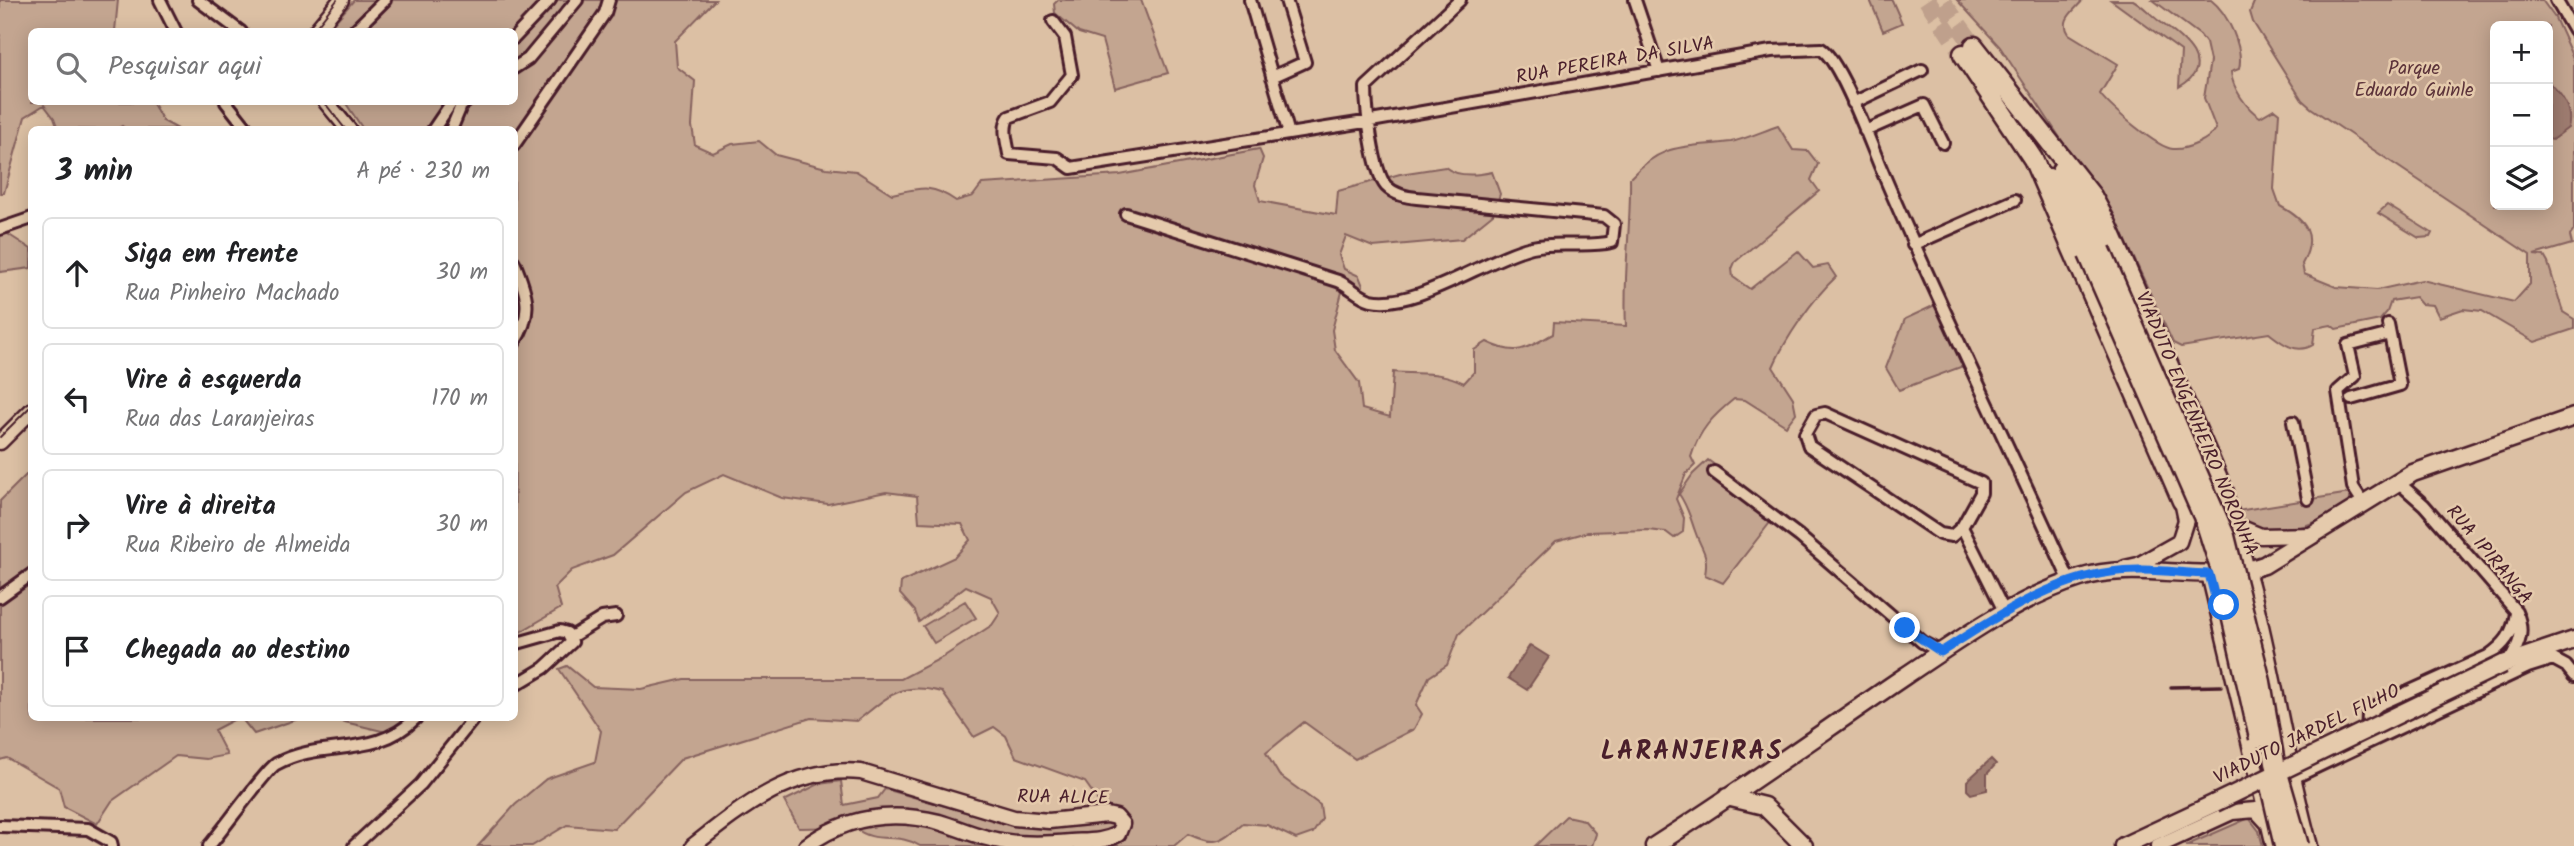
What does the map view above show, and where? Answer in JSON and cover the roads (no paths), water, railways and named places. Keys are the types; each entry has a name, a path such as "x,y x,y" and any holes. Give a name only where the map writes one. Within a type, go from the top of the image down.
{"main road":[{"path":"2182,501 2034,159 1968,50 2075,173 2107,224 2224,492"},
{"name":"VIADUTO ENGENHEIRO NORONHA","path":"2053,150 2205,521 2221,570 2284,846"},
{"name":"VIADUTO ENGENHEIRO NORONHA","path":"2034,159 2094,252 2225,536 2261,682 2275,763 2299,846"},
{"path":"1654,846 1941,652 2005,613 2070,582 2114,571 2209,574 2247,571 2264,565 2413,473 2574,416"},
{"name":"VIADUTO JARDEL FILHO","path":"2123,846 2506,663 2574,640"},
{"path":"1758,775 1757,791 1764,806 1804,846"},
{"path":"1727,797 1764,806"}],"street":[{"path":"160,0 175,28"},
{"path":"198,0 236,28"},
{"path":"319,28 341,0"},
{"path":"357,28 385,0"},
{"path":"518,34 550,0"},
{"path":"518,65 528,59 577,0"},
{"path":"518,139 605,13 609,0"},
{"path":"1250,0 1289,134"},
{"path":"1272,77 1305,62 1286,0"},
{"path":"1126,214 1347,285 1365,299 1382,302 1411,296 1529,247 1557,243 1612,242 1614,224 1604,216 1400,195 1386,186 1376,166 1366,87 1461,0"},
{"path":"1635,0 1659,71"},
{"path":"2556,0 2574,31"},
{"name":"RUA PEREIRA DA SILVA","path":"1053,21 1065,37 1072,75 1050,102 1009,117 1006,130 1009,154 1057,158 1072,168 1810,47 1828,53 1853,103 1913,245 2070,582"},
{"path":"1853,103 1922,70"},
{"path":"228,105 245,126"},
{"path":"328,105 346,126"},
{"path":"436,126 450,105"},
{"path":"453,126 462,105"},
{"path":"1865,131 1924,105 1943,142"},
{"path":"1913,245 2015,200"},
{"path":"0,229 28,219"},
{"path":"518,272 527,293 526,325 518,336"},
{"path":"2351,399 2400,385 2389,329 2348,345 2355,376 2339,391 2353,487 2364,504"},
{"path":"1825,413 1981,483 1981,493 1962,527 1952,536 1940,534 1809,446 1805,434 1816,415 1825,413"},
{"path":"0,442 28,414"},
{"path":"2293,422 2308,499"},
{"path":"1714,472 1798,536 1922,642 1941,652"},
{"name":"RUA IPIRANGA","path":"2398,482 2424,505 2516,611 2522,626 2521,639 2506,663"},
{"path":"2114,571 2138,565 2179,542 2186,520 2182,501 2224,492 2237,526 2291,779 2310,846"},
{"path":"2237,526 2255,535 2275,538 2314,535"},
{"path":"1962,527 2005,613"},
{"path":"2209,574 2274,846"},
{"path":"0,597 28,577"},
{"path":"2219,613 2224,605 2242,600 2256,606"},
{"path":"2370,743 2365,726 2368,715 2379,705 2488,656 2503,645 2510,635 2516,611"},
{"path":"518,683 561,655 569,648 571,637 602,618 615,616"},
{"path":"518,643 560,631 571,637"},
{"path":"1922,642 1924,663"},
{"path":"2531,655 2553,659 2566,666 2574,676"},
{"path":"2291,779 2506,677 2553,659"},
{"path":"209,846 234,818 269,768 299,755 372,745 407,727 413,721"},
{"path":"354,846 421,784 472,721"},
{"name":"RUA ALICE","path":"693,846 740,808 775,789 807,776 842,770 861,772 1014,818 1049,821 1107,815 1116,817 1122,824 1118,834 1103,840 1024,843 999,841 938,822 900,815 858,820 832,829 806,846"},
{"path":"2158,846 2232,812 2246,809 2260,811 2268,823"},
{"path":"0,826 88,829 111,842 112,846"}],"tunnel":[{"path":"1927,0 1963,54"},
{"path":"1943,3 1974,46"}],"tram line":[{"path":"315,28 337,0"},
{"path":"326,105 343,126"},
{"path":"342,107 356,126"},
{"path":"0,437 28,409"}],"railway":[{"path":"2171,687 2221,686"}],"district":[{"name":"LARANJEIRAS","path":"1692,752"}],"park label":[{"name":"Parque Eduardo Guinle","path":"2414,80"}]}
